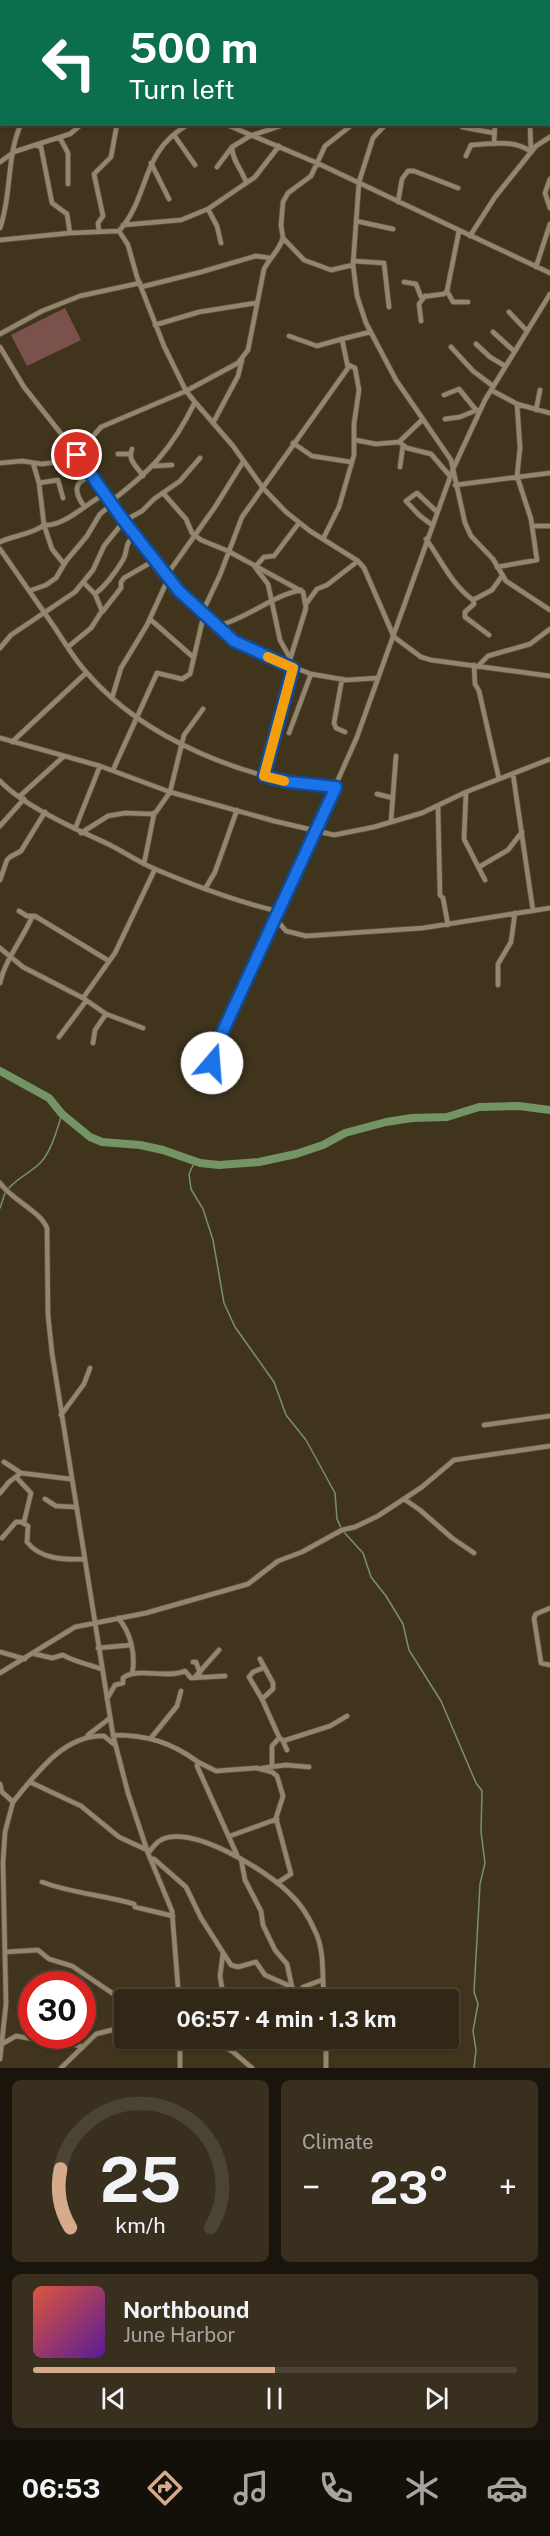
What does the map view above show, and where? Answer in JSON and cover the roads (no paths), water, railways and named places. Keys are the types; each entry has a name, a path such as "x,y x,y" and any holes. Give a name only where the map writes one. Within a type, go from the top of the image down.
{"street":[{"path":"0,228 20,126"},
{"path":"0,162 14,152 60,138 70,134 80,126"},
{"path":"99,232 98,223 103,216 94,174 111,157 117,126"},
{"path":"119,231 141,192 151,163 161,146 186,126"},
{"path":"229,126 317,162 550,273"},
{"path":"217,167 232,147 250,136 280,126"},
{"path":"351,126 326,146 311,176 285,197 280,225 283,238 298,255 317,266 336,270 353,263 384,263 389,307"},
{"path":"384,126 373,138 359,182 353,263 357,296 370,332 396,380 450,458 468,530 502,576 527,597 550,610"},
{"path":"495,126 495,144"},
{"path":"530,126 531,152"},
{"path":"462,127 494,133"},
{"path":"174,135 195,165"},
{"path":"470,236 495,197 531,152 550,137"},
{"path":"60,138 68,153 68,184"},
{"path":"466,156 471,144 512,144 524,146 531,152"},
{"path":"35,145 40,147 44,156 52,203 67,214 70,233"},
{"path":"123,225 181,220 208,209 255,177 279,146"},
{"path":"232,147 233,155 246,182"},
{"path":"151,163 169,199"},
{"path":"398,202 402,179 408,171 414,171 458,188"},
{"path":"550,179 545,193 550,208"},
{"path":"208,209 221,243"},
{"path":"356,221 393,229"},
{"path":"536,267 550,224"},
{"path":"0,240 119,231"},
{"path":"119,231 128,245 155,325 186,391 233,446 263,488 298,523 358,561 364,568 394,637 411,651 431,660 550,676"},
{"path":"459,231 447,291 453,302 468,302"},
{"path":"213,423 221,403 238,376 242,360 248,350 264,269 270,258 279,250 283,238"},
{"path":"0,334 42,311 72,299 201,272 256,256 270,258"},
{"path":"404,282 416,284 419,296 444,294 447,291"},
{"path":"212,1063 222,1033 274,917 336,787 394,637 426,539 478,411 550,294"},
{"path":"421,321 419,304 425,296"},
{"path":"155,325 200,312 256,303"},
{"path":"509,312 527,331"},
{"path":"289,336 317,346 370,332"},
{"path":"493,333 514,351"},
{"path":"113,770 157,673 184,679 190,674 203,613 242,517 348,365 342,339"},
{"path":"476,344 490,357 505,366"},
{"path":"0,347 24,387 94,477 167,577 234,641 311,674 342,680 378,678"},
{"path":"451,347 492,388 517,404 550,413"},
{"path":"0,463 62,462 77,455 101,427 186,391 242,360"},
{"path":"0,364 8,362"},
{"path":"323,539 339,507 355,440 354,423 359,390 355,368 348,365"},
{"path":"444,395 459,389 478,411"},
{"path":"536,410 540,390"},
{"path":"29,591 46,585 56,578 100,514 154,466 181,429 195,402"},
{"path":"497,567 536,562 532,526 517,476 520,448 517,404"},
{"path":"445,419 478,411"},
{"path":"400,466 401,444 422,420"},
{"path":"355,440 376,444 401,444 431,454 450,476"},
{"path":"293,443 312,456 351,462"},
{"path":"118,454 131,452 132,462 143,476"},
{"path":"0,648 11,635 68,597 84,582 93,570 104,546 124,521 142,511 180,481 200,458"},
{"path":"112,698 121,668 150,619 167,577 243,462"},
{"path":"33,463 39,483 44,525 52,549 64,564"},
{"path":"154,466 172,465"},
{"path":"455,485 550,473"},
{"path":"84,506 78,495 79,482 82,479 94,477"},
{"path":"39,483 58,480 63,498"},
{"path":"163,493 186,519 186,524 194,535 301,590 306,604"},
{"path":"432,525 406,501 417,493 437,512"},
{"path":"0,542 11,536 37,530 44,525 57,525 105,494"},
{"path":"255,567 264,557 274,556 298,523"},
{"path":"532,526 550,526"},
{"path":"95,594 108,584 124,558 127,543 135,534"},
{"path":"426,539 450,577 473,600"},
{"path":"0,549 86,673 112,698 137,716 180,743 236,767 289,782 336,787"},
{"path":"68,647 91,628 121,588 124,578 154,560"},
{"path":"290,658 306,604 316,589 327,585 358,561"},
{"path":"255,567 268,584 280,640 290,658 291,667 264,776"},
{"path":"473,600 492,590 502,576"},
{"path":"84,582 95,594 102,611"},
{"path":"217,626 239,619 288,593 301,590"},
{"path":"473,600 474,604 465,612 465,617 489,635"},
{"path":"150,619 193,657"},
{"path":"476,665 488,656 530,644 550,629"},
{"path":"476,665 475,684 479,691 499,779"},
{"path":"12,742 86,673"},
{"path":"289,733 311,674"},
{"path":"342,680 334,723 336,728 345,732"},
{"path":"144,864 154,813 170,792 180,743 203,709"},
{"path":"0,738 113,770 170,792 315,832 334,835 438,807 466,792 550,759"},
{"path":"391,821 396,756"},
{"path":"0,826 22,798 63,757"},
{"path":"75,829 100,766"},
{"path":"513,774 533,911"},
{"path":"0,781 22,798 81,833 109,844 144,864 205,890 243,903 277,911"},
{"path":"466,792 463,835 485,880"},
{"path":"377,794 393,798"},
{"path":"438,807 440,885 448,925"},
{"path":"205,890 237,810"},
{"path":"0,880 7,860 21,851 45,812"},
{"path":"81,833 108,816 133,812 154,813"},
{"path":"479,867 508,850 522,832"},
{"path":"59,1037 109,961 155,869"},
{"path":"274,917 286,931 306,936 448,925 550,908"},
{"path":"19,911 32,918 35,916 109,961"},
{"path":"498,985 499,962 511,942 515,913"},
{"path":"0,983 4,968 13,956 32,918"},
{"path":"0,948 13,956 23,967 106,1014 143,1028"},
{"path":"93,1044 95,1030 106,1014"},
{"path":"0,1183 18,1202 41,1218 47,1228 48,1316 60,1415 101,1670 113,1735 128,1793 173,1916 177,1989"},
{"path":"60,1415 84,1384 90,1368"},
{"path":"484,1425 550,1416"},
{"path":"0,1673 35,1654 68,1630 243,1587 278,1562 342,1530 361,1524 404,1499 423,1487 454,1460 550,1446"},
{"path":"4,1462 21,1473 70,1479"},
{"path":"0,1493 21,1473"},
{"path":"16,1477 31,1493 23,1517 28,1526 26,1540 34,1549 51,1557 84,1559"},
{"path":"45,1499 56,1506 75,1507"},
{"path":"404,1499 474,1553"},
{"path":"2,1538 16,1522 24,1522"},
{"path":"550,1608 536,1614 534,1618 541,1664 550,1665"},
{"path":"118,1618 124,1628 135,1662 132,1674"},
{"path":"98,1648 130,1646"},
{"path":"195,1677 219,1650"},
{"path":"0,1652 25,1659"},
{"path":"35,1654 52,1658 63,1655 101,1670"},
{"path":"260,1659 273,1683 273,1689 261,1699"},
{"path":"193,1662 196,1662 200,1672"},
{"path":"263,1668 253,1672 249,1677 287,1750"},
{"path":"107,1699 115,1685 123,1683 123,1678 132,1674 177,1674 185,1671 189,1677 225,1676"},
{"path":"151,1738 177,1707 181,1691"},
{"path":"272,1767 272,1746 281,1740 330,1726 347,1716"},
{"path":"0,2059 6,2004 1,1863 7,1821 13,1802 51,1759 86,1737 110,1718"},
{"path":"113,1735 136,1735 151,1738 182,1750 211,1769 228,1772 286,1765 309,1767"},
{"path":"86,1737 104,1737 116,1745"},
{"path":"198,1762 240,1858 244,1880 261,1911 263,1925 275,1950 287,1964 292,1987"},
{"path":"258,1768 275,1774 281,1782 283,1796 277,1812 277,1820 291,1874 277,1883"},
{"path":"203,1776 211,1769"},
{"path":"30,1782 81,1806 119,1837 148,1851"},
{"path":"0,1784 2,1792 13,1802"},
{"path":"230,1836 277,1820"},
{"path":"148,1851 159,1840 186,1838 212,1844 240,1858 277,1883 302,1907 315,1931 320,1951 323,1989"},
{"path":"151,1859 154,1859 186,1887 223,1953 234,1967 256,1962 265,1975 292,1987"},
{"path":"42,1882 55,1887 122,1900 134,1904 135,1907 173,1916"},
{"path":"5,1952 38,1950 49,1959 72,1966 114,1994"},
{"path":"222,1989 220,1976 223,1953"},
{"path":"301,1989 322,1980"},
{"path":"96,2034 114,2029"},
{"path":"2,2044 18,2036"},
{"path":"62,2068 81,2049"},
{"path":"180,2068 181,2049"},
{"path":"227,2049 252,2068"},
{"path":"326,2049 326,2068"}],"waterway":[{"path":"0,1071 49,1098 62,1114 90,1137 102,1142 140,1145 163,1150 200,1163 219,1165 259,1162 296,1154 323,1145 345,1133 386,1122 412,1118 447,1117 479,1107 519,1106 550,1110"},
{"path":"8,1189 45,1157 62,1114"},
{"path":"195,1161 189,1174 191,1189 203,1209 213,1240 224,1303 235,1327 274,1382 286,1415 306,1440 335,1493 337,1519 342,1530 363,1553 371,1577 403,1624 409,1650 441,1701 476,1783 482,1791 481,1832 485,1863 480,1884 474,1992 478,2004 473,2031 476,2050 474,2068"},
{"path":"0,1208 5,1193"}]}
